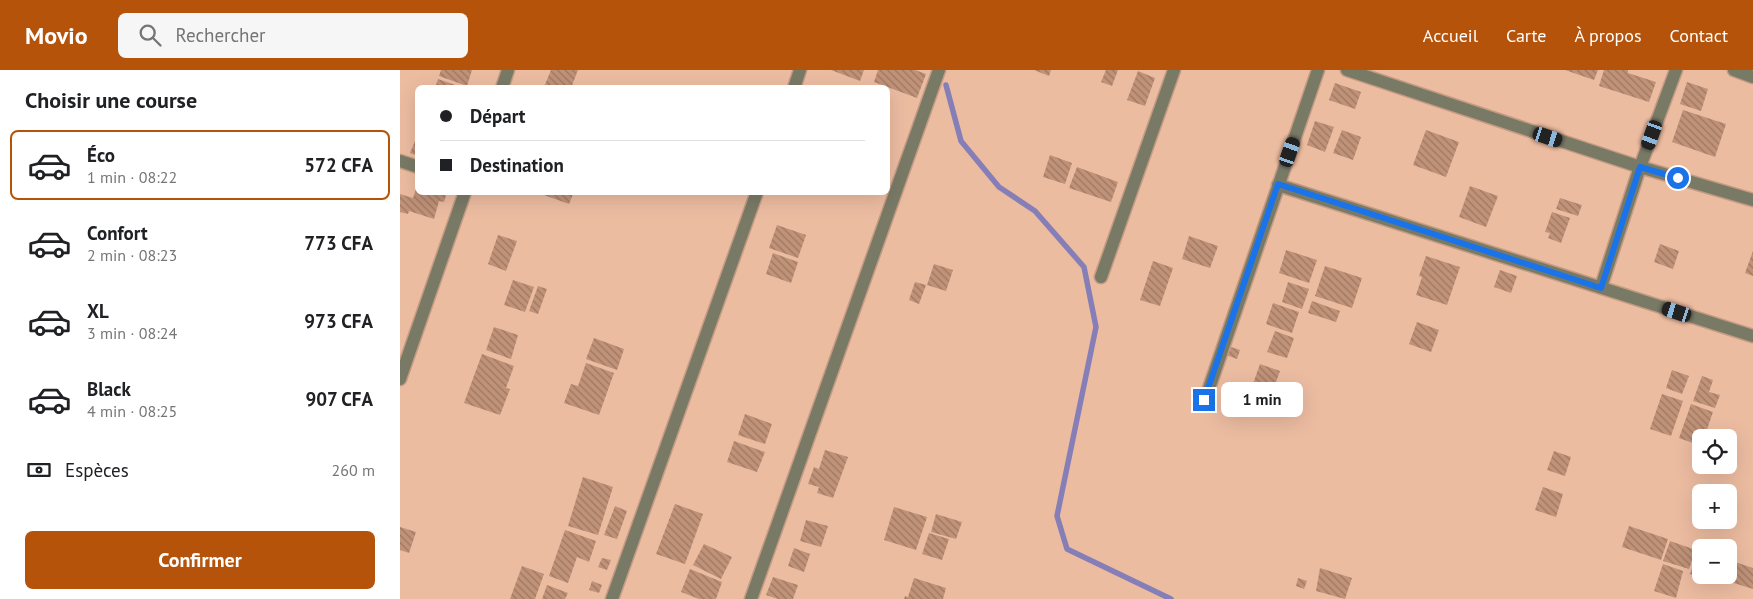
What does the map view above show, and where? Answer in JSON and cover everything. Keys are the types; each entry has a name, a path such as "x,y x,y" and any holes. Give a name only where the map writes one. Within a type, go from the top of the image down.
{"street":[{"path":"503,85 508,70"},
{"path":"795,85 800,70"},
{"path":"751,599 939,70"},
{"path":"1101,277 1174,70"},
{"path":"1204,400 1318,70"},
{"path":"1347,70 1640,167 1753,200"},
{"path":"1601,288 1640,167 1676,70"},
{"path":"1734,70 1753,77"},
{"path":"400,161 415,166"},
{"path":"1278,184 1753,336"},
{"path":"400,379 464,195"},
{"path":"612,599 756,195"}],"building":[{"path":"441,70 472,70 467,85 439,76"},
{"path":"551,70 578,70 572,85 545,85"},
{"path":"831,70 864,70 860,81"},
{"path":"878,70 915,70 926,74 917,98 890,88 890,85 874,82"},
{"path":"1034,70 1051,70 1049,76"},
{"path":"1106,70 1118,70 1112,86 1101,82"},
{"path":"1565,70 1598,70 1594,80"},
{"path":"1604,70 1628,70 1628,73 1656,82 1649,102 1599,86"},
{"path":"1138,71 1155,78 1145,106 1127,100"},
{"path":"438,79 455,85 436,85"},
{"path":"1687,82 1708,89 1701,111 1680,104"},
{"path":"1335,83 1361,92 1355,109 1329,100"},
{"path":"1683,110 1726,124 1715,157 1672,142"},
{"path":"1315,121 1334,127 1325,152 1307,145"},
{"path":"1342,130 1361,137 1353,160 1333,153"},
{"path":"1426,130 1459,142 1446,177 1413,165"},
{"path":"415,141 415,155 410,153"},
{"path":"1050,155 1072,163 1065,184 1043,177"},
{"path":"1077,167 1118,182 1111,202 1069,188"},
{"path":"1470,186 1498,196 1486,227 1459,217"},
{"path":"415,192 415,195 446,195 444,202 439,201 434,219 409,211 408,214 400,212 400,194 413,198"},
{"path":"544,195 573,195 569,204"},
{"path":"1560,198 1582,205 1578,216 1556,209"},
{"path":"1552,212 1570,218 1561,243 1548,238 1550,233 1545,232"},
{"path":"777,225 806,235 798,258 769,248"},
{"path":"498,235 517,241 506,271 488,264"},
{"path":"1189,236 1218,246 1210,268 1182,259"},
{"path":"1660,244 1679,251 1673,269 1654,262"},
{"path":"1286,250 1317,260 1309,283 1279,273"},
{"path":"1753,251 1753,276 1745,273"},
{"path":"773,253 798,262 791,283 766,274"},
{"path":"1426,256 1460,267 1447,305 1416,295 1422,277 1419,276"},
{"path":"1153,261 1173,268 1160,306 1140,300"},
{"path":"934,264 953,270 946,291 927,285"},
{"path":"1325,266 1362,278 1352,308 1315,296"},
{"path":"1500,270 1517,276 1511,293 1494,287"},
{"path":"513,280 534,287 525,312 504,305"},
{"path":"915,282 926,285 919,304 909,300"},
{"path":"1288,282 1309,289 1302,309 1282,302"},
{"path":"538,286 547,289 538,314 529,311"},
{"path":"1312,301 1340,311 1336,322 1308,313"},
{"path":"1273,303 1299,312 1292,333 1266,324"},
{"path":"1417,322 1439,330 1431,352 1409,344"},
{"path":"494,327 518,335 511,359 486,350"},
{"path":"1275,331 1294,338 1287,358 1267,352"},
{"path":"594,338 624,349 617,370 586,359"},
{"path":"1228,346 1240,350 1237,359 1226,355"},
{"path":"482,354 514,366 506,388 510,389 500,415 464,403"},
{"path":"586,363 614,373 599,415 564,403 571,384 578,386"},
{"path":"1260,364 1280,371 1268,404 1248,398"},
{"path":"1672,370 1689,376 1682,394 1666,388"},
{"path":"1702,376 1713,380 1709,392 1720,395 1715,408 1693,401"},
{"path":"1662,394 1683,401 1671,436 1650,429"},
{"path":"1691,404 1713,412 1707,429 1692,429 1692,443 1679,438"},
{"path":"745,414 772,424 765,444 738,435"},
{"path":"734,441 765,452 757,472 727,462"},
{"path":"825,450 848,457 833,498 817,493 819,487 808,484 814,467 819,469"},
{"path":"1554,451 1571,457 1565,476 1547,470"},
{"path":"583,477 613,487 598,535 568,526"},
{"path":"1543,487 1563,494 1556,517 1535,510"},
{"path":"675,504 703,514 685,564 656,554"},
{"path":"615,506 627,511 617,539 604,535"},
{"path":"894,507 927,517 916,550 884,540"},
{"path":"936,514 962,522 956,539 931,532"},
{"path":"806,520 828,526 821,547 800,541"},
{"path":"1629,526 1668,539 1661,560 1622,547"},
{"path":"400,527 416,532 409,553 400,550"},
{"path":"565,530 596,541 589,562 577,557 568,583 549,576"},
{"path":"929,533 949,539 942,560 922,554"},
{"path":"1670,541 1692,549 1692,561 1689,569 1663,561"},
{"path":"704,544 732,557 721,579 693,565"},
{"path":"794,548 810,554 804,572 788,566"},
{"path":"602,558 611,560 607,570 598,567"},
{"path":"1737,563 1753,568 1753,589 1737,584"},
{"path":"1663,564 1683,571 1676,598 1654,591"},
{"path":"522,566 544,574 535,599 510,599"},
{"path":"1320,568 1352,578 1345,599 1316,591"},
{"path":"690,569 722,582 716,599 699,599 681,592"},
{"path":"773,577 798,585 793,599 778,599 766,595"},
{"path":"914,578 946,588 943,599 904,599 905,596 908,597"},
{"path":"1298,578 1307,581 1304,589 1296,586"},
{"path":"592,581 602,585 599,593 589,590"},
{"path":"547,585 568,593 565,599 542,599"}],"waterway":[{"path":"946,85 961,141 999,187 1035,211 1084,267 1096,327 1057,516 1067,549 1171,599"}],"route":[{"path":"1204,400 1278,184 1601,288 1640,167 1678,178"}]}
